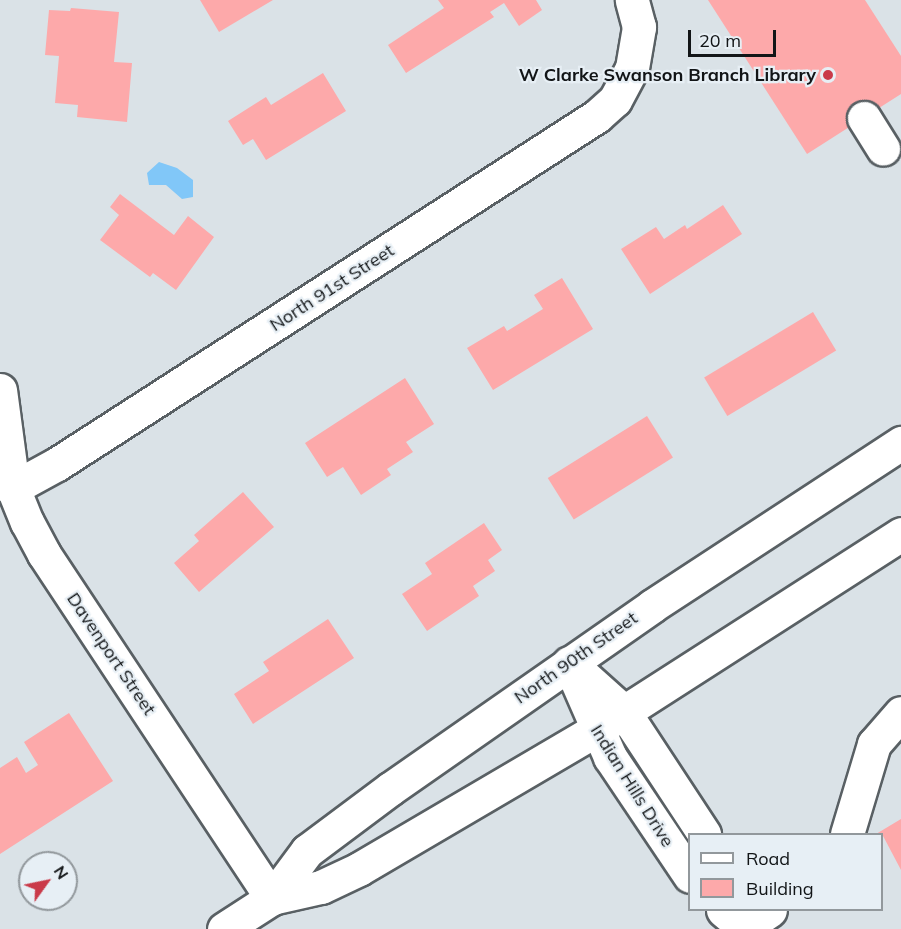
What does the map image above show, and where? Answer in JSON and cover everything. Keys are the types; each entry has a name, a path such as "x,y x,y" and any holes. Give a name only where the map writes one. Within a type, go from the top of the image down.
{"street":[{"name":"North 91st Street","path":"7,485 57,464 581,127 615,100 632,68 639,27 632,0"},
{"path":"864,118 883,148"},
{"name":"Davenport Street","path":"0,390 7,485 44,554 272,898"},
{"name":"North 90th Street","path":"272,898 307,851 569,663 901,442"},
{"name":"North 90th Street","path":"224,929 272,898 321,886 352,873 596,730 901,534"},
{"name":"Indian Hills Drive","path":"569,663 624,712 703,833"},
{"name":"Indian Hills Drive","path":"569,663 596,730 688,873"},
{"path":"847,833 874,744 901,713"}],"water":[{"path":"159,162 177,168 193,180 193,197 182,199 166,185 149,185 147,173"}],"building":[{"path":"200,0 273,0 219,32"},
{"path":"438,0 536,0 542,10 519,26 504,3 490,12 494,17 406,73 388,45 444,8"},
{"name":"W Clarke Swanson Branch Library","path":"708,0 865,0 901,56 901,94 807,154"},
{"path":"71,8 119,12 114,62 132,63 127,122 77,117 78,105 55,103 59,56 45,55 49,10 70,11"},
{"path":"323,73 346,111 266,160 253,139 243,145 228,121 266,97 271,105"},
{"path":"120,194 174,235 188,216 214,237 176,290 153,273 150,277 100,240 119,215 110,207"},
{"path":"723,205 742,234 650,294 621,249 656,227 664,239 685,225 687,229"},
{"path":"562,278 593,329 493,390 467,348 504,326 507,331 543,309 534,295"},
{"path":"813,312 836,351 727,416 704,377"},
{"path":"405,378 434,424 406,442 413,452 387,469 391,475 361,495 343,467 327,477 305,443"},
{"path":"647,416 673,458 574,520 548,478"},
{"path":"243,492 274,527 199,592 174,563 199,541 194,535"},
{"path":"484,523 502,550 488,560 495,571 473,586 479,596 427,631 402,594 432,574 425,563"},
{"path":"328,619 354,658 253,724 234,694 269,671 263,662"},
{"path":"69,713 113,781 0,854 0,768 17,757 26,773 38,765 24,742"},
{"path":"901,819 901,870 883,833 878,833"}],"place":[{"name":"W Clarke Swanson Branch Library","path":"828,75"}]}
